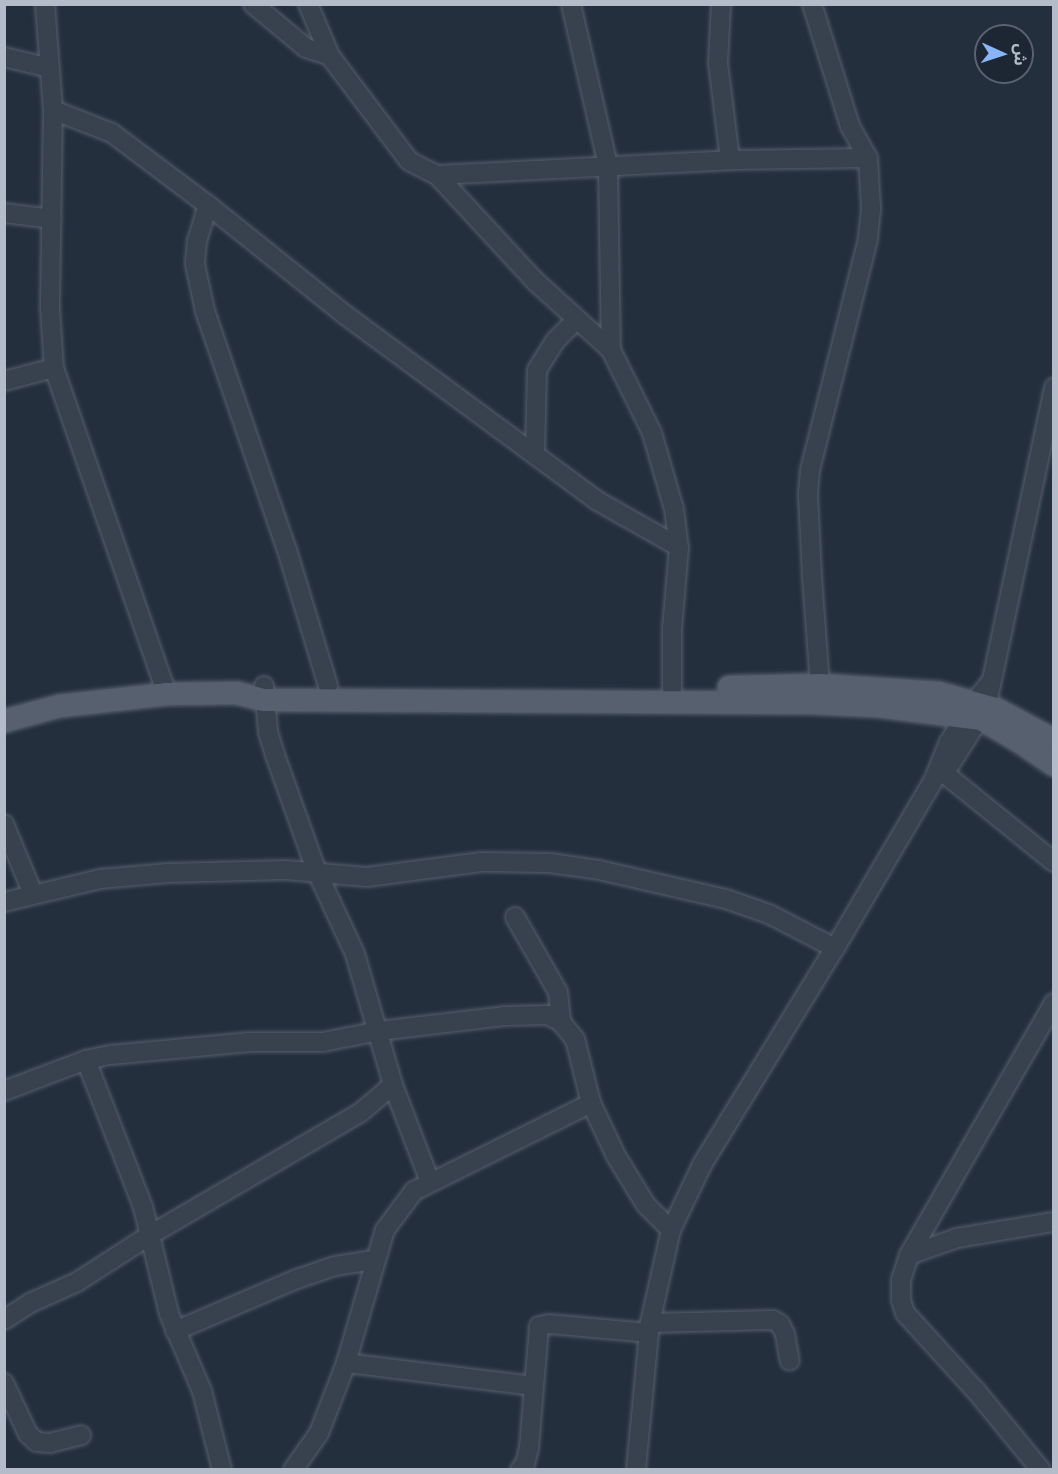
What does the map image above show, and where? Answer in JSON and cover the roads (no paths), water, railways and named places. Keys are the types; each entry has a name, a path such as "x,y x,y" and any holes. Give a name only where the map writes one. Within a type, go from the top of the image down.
{"main road":[{"path":"264,693 328,686 672,689 820,685 939,693 977,712 1053,765"},
{"path":"4,721 60,706 167,694 264,693 878,706 977,712 1013,717 1053,739"}],"street":[{"path":"45,4 53,111 50,309 54,368 167,694"},
{"path":"253,4 306,48 330,56"},
{"path":"308,4 330,56 409,160 437,175 535,281 611,350 652,433 668,480 679,547 672,628 672,689"},
{"path":"571,4 608,166 611,350"},
{"path":"721,4 718,63 730,160"},
{"path":"812,4 850,126 868,158 871,209 868,239 810,470 808,495 820,685"},
{"path":"4,57 50,68"},
{"path":"53,111 112,133 208,205 344,314 596,500 679,547"},
{"path":"437,175 730,160 868,158"},
{"path":"208,205 197,240 195,264 205,311 287,550 328,686"},
{"path":"4,213 52,219"},
{"path":"535,455 537,370 555,341 576,320"},
{"path":"4,381 54,368"},
{"path":"636,1470 650,1328 671,1230 703,1163 939,776 941,758 977,712 991,682 1053,387"},
{"path":"264,693 274,755 317,872 354,954 379,1031 393,1085 430,1182"},
{"path":"939,776 1053,862"},
{"path":"4,824 33,894"},
{"path":"4,902 100,879 168,873 286,870 367,877 481,862 550,863 599,870 726,899 769,914 835,948"},
{"path":"515,917 558,992 561,1022"},
{"path":"1041,1470 984,1400 905,1313 901,1300 901,1281 909,1255 1053,1003"},
{"path":"4,1091 86,1060 136,1051 250,1042 323,1042 379,1031 535,1014 548,1015 561,1022 575,1039 591,1103 616,1156 646,1205 671,1230"},
{"path":"86,1060 143,1207 175,1331 202,1391 222,1470"},
{"path":"4,1320 30,1303 77,1282 150,1236 372,1106 393,1085"},
{"path":"293,1470 319,1433 346,1363 374,1260 385,1230 414,1191 591,1103"},
{"path":"909,1255 957,1238 1053,1222"},
{"path":"175,1331 297,1279 335,1266 374,1260"},
{"path":"520,1470 525,1464 529,1448 539,1326 549,1324 650,1328 773,1320 780,1324 785,1334 790,1361"},
{"path":"346,1363 534,1386"},
{"path":"4,1383 28,1434 37,1442 50,1443 81,1435"}]}
